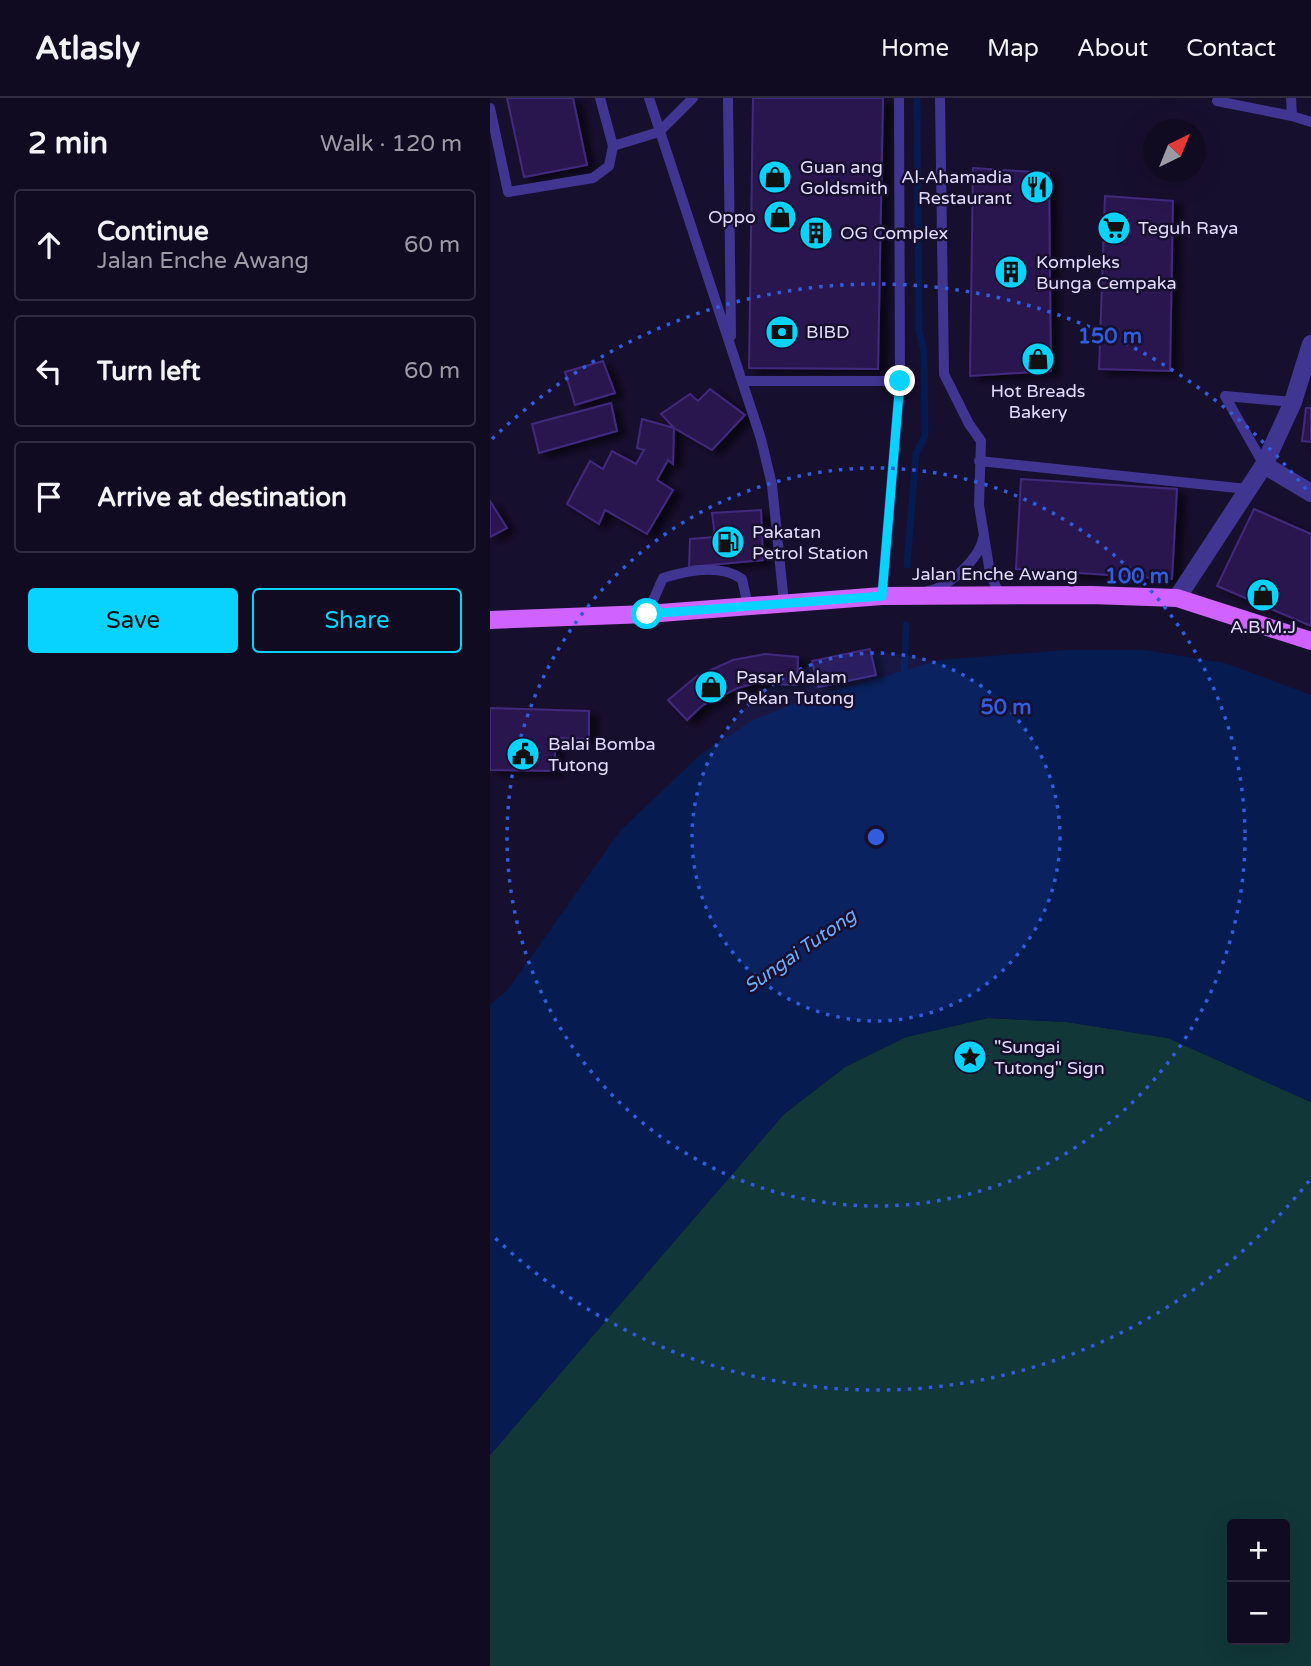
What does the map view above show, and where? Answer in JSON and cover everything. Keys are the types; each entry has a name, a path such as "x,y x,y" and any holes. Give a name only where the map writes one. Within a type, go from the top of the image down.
{"main road":[{"name":"Jalan Enche Awang","path":"498,621 647,614 889,595 1177,598 1311,641"}],"street":[{"path":"1177,598 1264,465 1293,402 1311,344"},
{"path":"1264,465 1311,493"}],"lane":[{"path":"490,108 508,192 593,178 609,166 613,146 600,98"},
{"path":"649,98 743,381 772,485 784,603"},
{"path":"613,146 659,132 693,98"},
{"path":"728,98 732,347"},
{"path":"899,98 900,381 889,595 938,589 982,547 985,531"},
{"path":"940,98 944,374 969,424 981,441 979,505 990,573 1000,597"},
{"path":"1291,98 1292,116"},
{"path":"1217,101 1311,121"},
{"path":"743,381 900,381"},
{"path":"1264,465 1225,396 1293,402"},
{"path":"979,461 1247,489"},
{"path":"647,614 663,578 681,572 729,570 742,579 748,606"}],"green space":[{"path":"988,1018 1067,1022 1168,1038 1311,1102 1311,1666 490,1666 490,1455 784,1114 845,1067 906,1037"}],"water":[{"name":"Sungai Tutong","path":"1067,650 1144,650 1225,663 1311,695 1311,1102 1168,1038 1067,1022 988,1018 906,1037 845,1067 784,1114 490,1455 490,1005 509,988 620,831 701,754 753,720 803,700 940,660"}],"building":[{"path":"507,98 573,98 587,165 524,177"},
{"name":"OG Complex","path":"753,98 883,98 878,369 749,368"},
{"name":"Kompleks Bunga Cempaka","path":"973,168 1049,173 1051,371 970,376"},
{"path":"1105,196 1173,201 1170,371 1099,369"},
{"path":"603,361 615,393 575,405 565,372"},
{"path":"710,389 745,415 712,450 674,428 661,414 690,394 698,401"},
{"path":"611,403 617,431 539,453 532,424"},
{"path":"1306,408 1311,408 1311,442 1302,441"},
{"path":"642,419 674,428 673,464 668,460 657,480 673,490 647,534 605,510 599,524 567,504 590,461 603,469 612,451 636,464 644,450 637,448"},
{"path":"1021,479 1177,489 1172,579 1016,569"},
{"path":"490,501 507,528 490,537"},
{"path":"1254,509 1311,534 1311,626 1217,586"},
{"path":"761,510 763,560 689,567 690,539 715,537 712,513"},
{"path":"870,649 876,675 818,687 812,661"},
{"name":"Pasar Malam Pekan Tutong","path":"765,654 798,657 797,685 756,683 738,688 703,705 687,720 668,700 697,676 733,660"},
{"name":"Balai Bomba Tutong","path":"490,708 589,711 589,739 555,738 555,771 490,770"}],"waterway":[{"path":"907,565 916,453 925,436 924,351 919,331 917,98"},
{"path":"904,677 906,625"}],"place":[{"name":"Guan ang Goldsmith","path":"775,177"},
{"name":"Al-Ahamadia Restaurant","path":"1037,187"},
{"name":"Oppo","path":"780,217"},
{"name":"Teguh Raya","path":"1114,228"},
{"name":"OG Complex","path":"816,233"},
{"name":"Kompleks Bunga Cempaka","path":"1011,272"},
{"name":"BIBD","path":"782,332"},
{"name":"Hot Breads Bakery","path":"1038,359"},
{"name":"Pakatan Petrol Station","path":"728,542"},
{"name":"A.B.M.J","path":"1263,595"},
{"name":"Pasar Malam Pekan Tutong","path":"711,687"},
{"name":"Balai Bomba Tutong","path":"523,754"},
{"name":"\"Sungai Tutong\" Sign","path":"970,1057"}],"route":[{"path":"647,614 882,596 895,466 900,381"}]}
